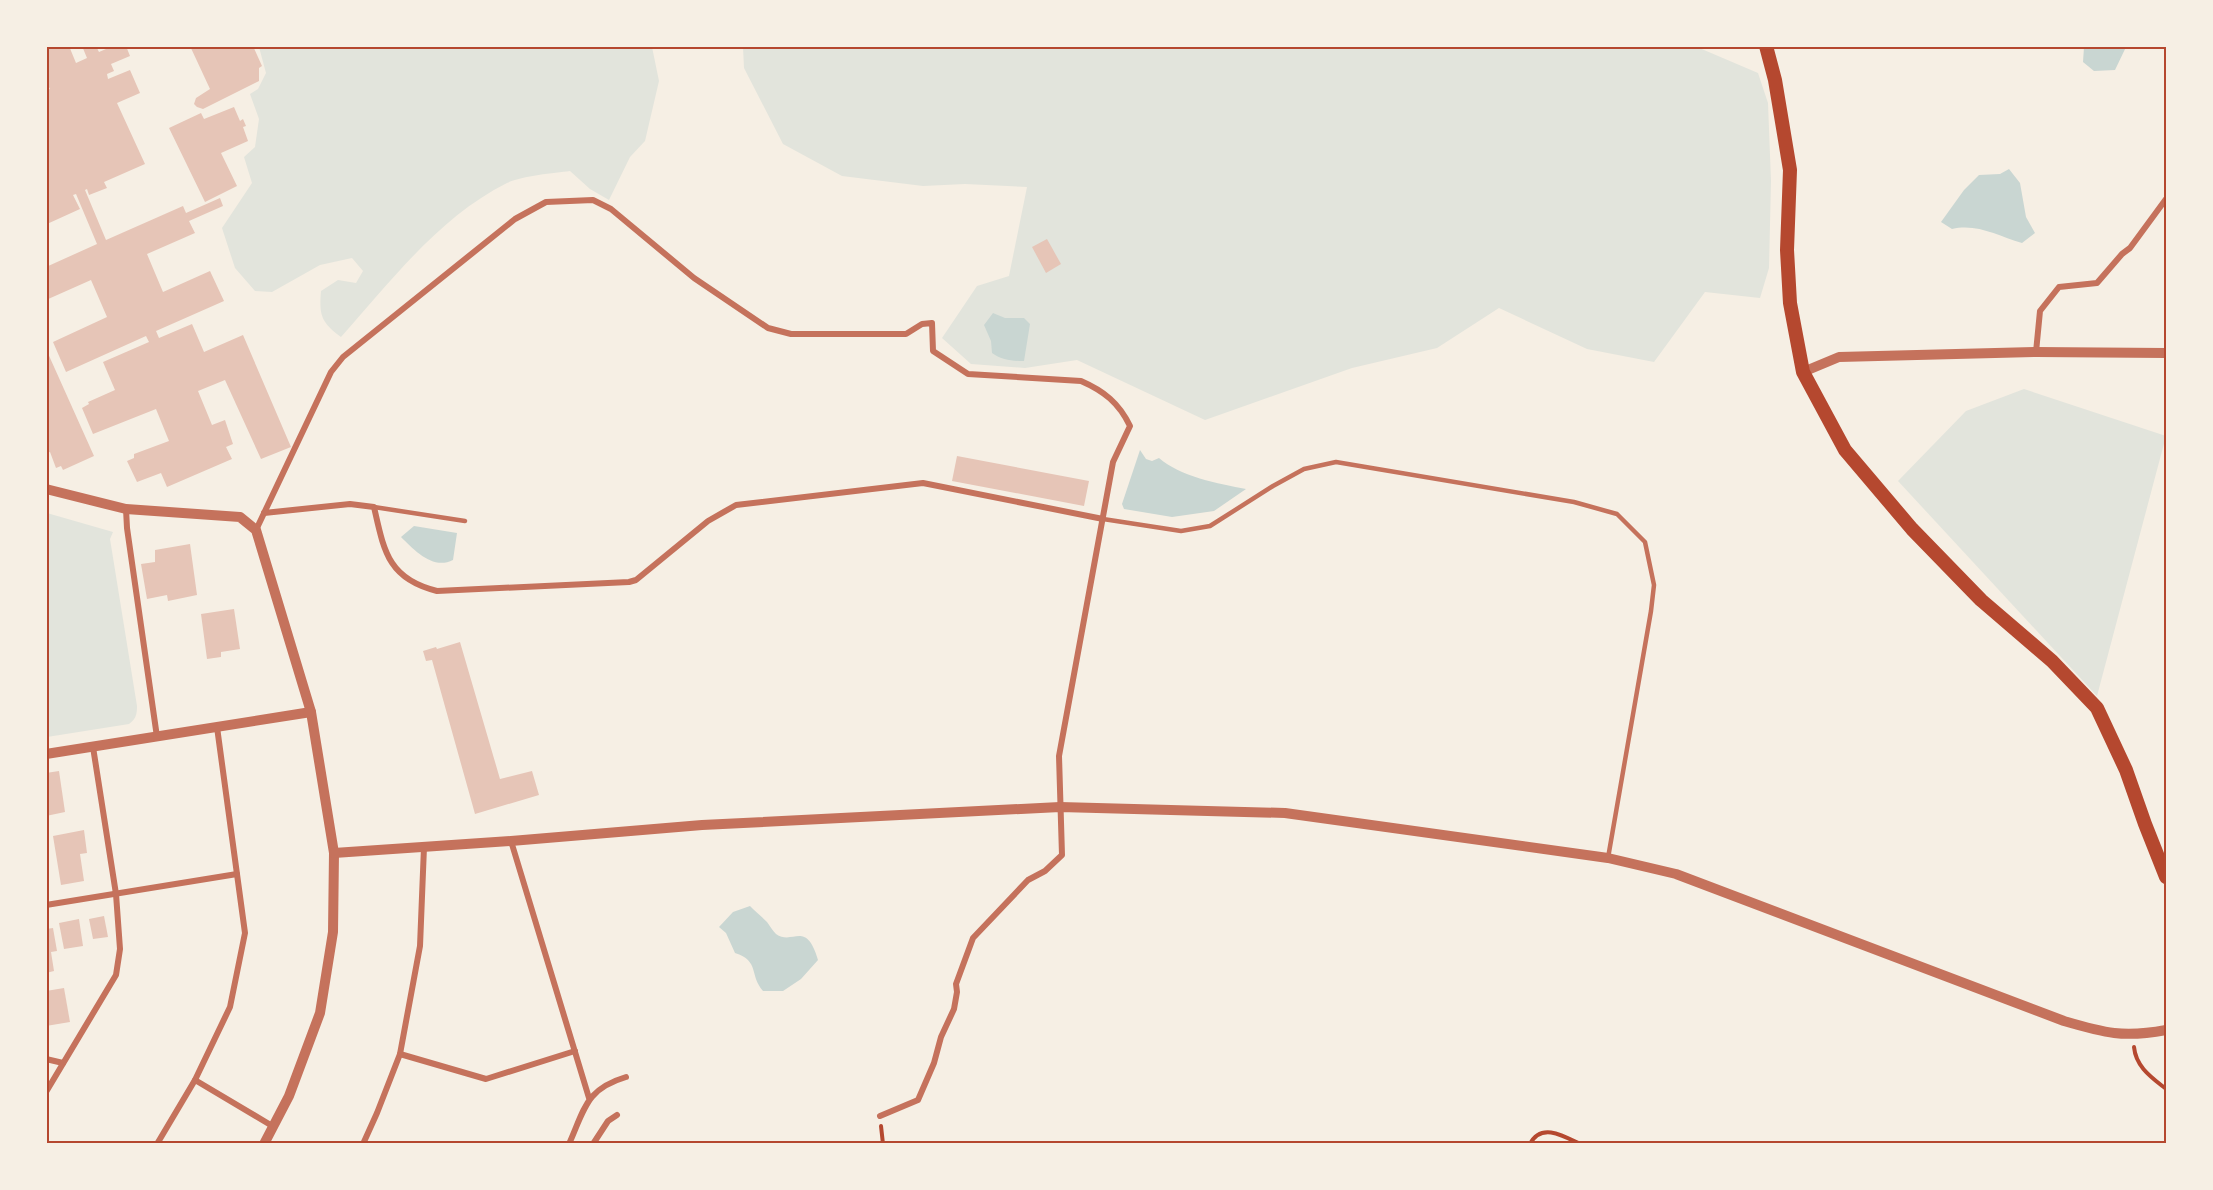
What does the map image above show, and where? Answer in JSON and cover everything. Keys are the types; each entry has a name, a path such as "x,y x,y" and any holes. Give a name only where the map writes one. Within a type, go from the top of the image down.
{"main road":[{"path":"1766,46 1775,80 1790,170 1786,250 1790,303 1803,372 1845,450 1912,529 1981,600 2052,661 2097,708 2126,770 2166,877"}],"street":[{"path":"2036,352 2040,311 2059,287 2097,283 2130,248 2166,199"},
{"path":"256,530 331,372 343,357 515,219 546,202 593,200 611,209 694,278 768,328 791,334 906,334 922,324 932,323 933,351 968,374 1081,381 1098,389 1113,400 1122,410 1130,426 1113,462 1059,756 1062,855 1045,871 1028,880 974,938 956,984 954,1009 918,1100 880,1116"},
{"path":"1803,372 1839,357 2036,352 2166,353"},
{"path":"264,513 350,504 374,507 384,550 397,571 415,584 437,591 629,582 636,580 708,521 736,505 923,483 1103,519"},
{"path":"46,489 126,509 240,517 256,530 310,712 333,853 333,932 320,1013 289,1096 264,1143"},
{"path":"126,509 157,737"},
{"path":"46,754 310,712"},
{"path":"157,1143 195,1080 230,1007 245,933 216,727"},
{"path":"46,1092 116,975 120,949 116,894 93,747"},
{"path":"333,853 511,842 702,825 1060,807 1285,813 1608,858 1676,873 2064,1021 2103,1032 2132,1035 2166,1030"},
{"path":"511,842 590,1098"},
{"path":"363,1143 400,1054 420,946 424,847"},
{"path":"46,905 237,874"},
{"path":"400,1054 486,1079 575,1051"},
{"path":"46,1059 63,1063"},
{"path":"569,1143 590,1098 608,1083 626,1077"},
{"path":"195,1080 274,1126"},
{"path":"593,1143 608,1121 617,1115"}],"lane":[{"path":"1103,519 1181,531 1210,526 1304,469 1336,462 1574,502 1617,514 1645,542 1654,585 1608,858"},
{"path":"374,507 465,521"}],"path":[{"path":"2132,1035 2135,1055 2144,1071 2166,1089"},
{"path":"1530,1143 1534,1136 1545,1131 1556,1132 1580,1143"}],"shaded area":[{"path":"2084,46 2126,47 2115,70 2094,71 2083,62"},
{"path":"259,47 652,47 659,81 645,141 630,157 609,200 590,189 570,171 507,183 482,197 438,232 417,252 341,337 325,322 320,306 321,291 338,280 356,283 363,271 352,258 320,265 272,292 255,291 235,268 222,228 252,183 244,157 255,147 259,119 250,94 258,89 266,73"},
{"path":"743,47 1697,47 1758,73 1768,103 1771,181 1769,268 1760,298 1705,292 1654,362 1587,349 1499,308 1437,348 1352,368 1205,420 1077,360 1025,368 971,364 942,338 977,286 1009,276 1027,187 965,184 923,186 842,176 783,144 744,68"},
{"path":"2009,169 2020,183 2026,217 2035,233 2022,243 1979,229 1952,229 1941,222 1964,190 1979,175 2000,174"},
{"path":"993,313 1005,318 1024,318 1030,324 1024,361 1007,360 992,353 991,341 984,325"},
{"path":"2024,389 2166,436 2097,696 1898,481 1966,411"},
{"path":"1140,450 1146,459 1152,461 1159,458 1177,470 1188,474 1246,489 1214,511 1172,517 1124,509 1122,504"},
{"path":"47,513 113,532 110,539 137,706 136,716 129,724 47,737"},
{"path":"414,526 457,533 453,560 438,563 431,561 412,548 401,537"},
{"path":"750,906 776,934 782,937 799,936 809,940 818,960 801,979 783,991 763,991 751,964 743,956 735,953 726,933 719,927 733,912"}],"building":[{"path":"46,46 69,46 76,63 87,58 82,46 96,46 99,52 106,49 105,46 126,46 130,56 111,64 114,71 107,74 108,79 130,70 140,93 117,103 145,164 104,182 107,188 89,195 87,189 85,190 106,240 183,206 186,213 220,198 223,206 189,221 195,233 147,254 163,292 210,271 224,301 156,331 159,338 192,324 204,352 243,335 291,447 261,459 225,380 198,391 212,425 225,420 233,444 226,447 232,459 167,487 161,473 137,482 127,461 134,458 134,454 169,441 156,409 93,434 82,408 89,404 88,402 115,390 103,362 149,342 146,336 66,372 53,342 107,317 91,280 46,300 46,267 97,244 76,194 73,195 80,209 47,224 46,222 46,90 50,89 46,82"},
{"path":"190,46 253,46 262,66 259,68 259,81 203,109 197,107 194,104 196,98 210,89"},
{"path":"234,107 240,121 243,119 246,126 243,127 248,141 221,153 237,186 205,202 169,128 201,113 204,119"},
{"path":"1047,239 1061,264 1046,273 1032,247"},
{"path":"46,349 94,456 63,470 61,466 56,468 50,452 46,453"},
{"path":"957,456 1089,481 1084,506 952,481"},
{"path":"190,544 197,595 168,601 167,595 147,599 141,564 155,562 155,550"},
{"path":"234,609 240,649 221,652 221,657 207,659 201,614"},
{"path":"460,642 500,779 532,771 539,795 475,814 432,660 426,661 423,651"},
{"path":"59,771 65,812 46,816 46,773"},
{"path":"84,830 87,853 80,854 84,881 61,885 53,836"},
{"path":"104,916 108,937 93,939 89,919"},
{"path":"79,919 83,946 64,949 59,923"},
{"path":"53,928 57,951 51,952 54,971 46,973 46,929"},
{"path":"64,988 70,1022 46,1026 46,991"}]}
